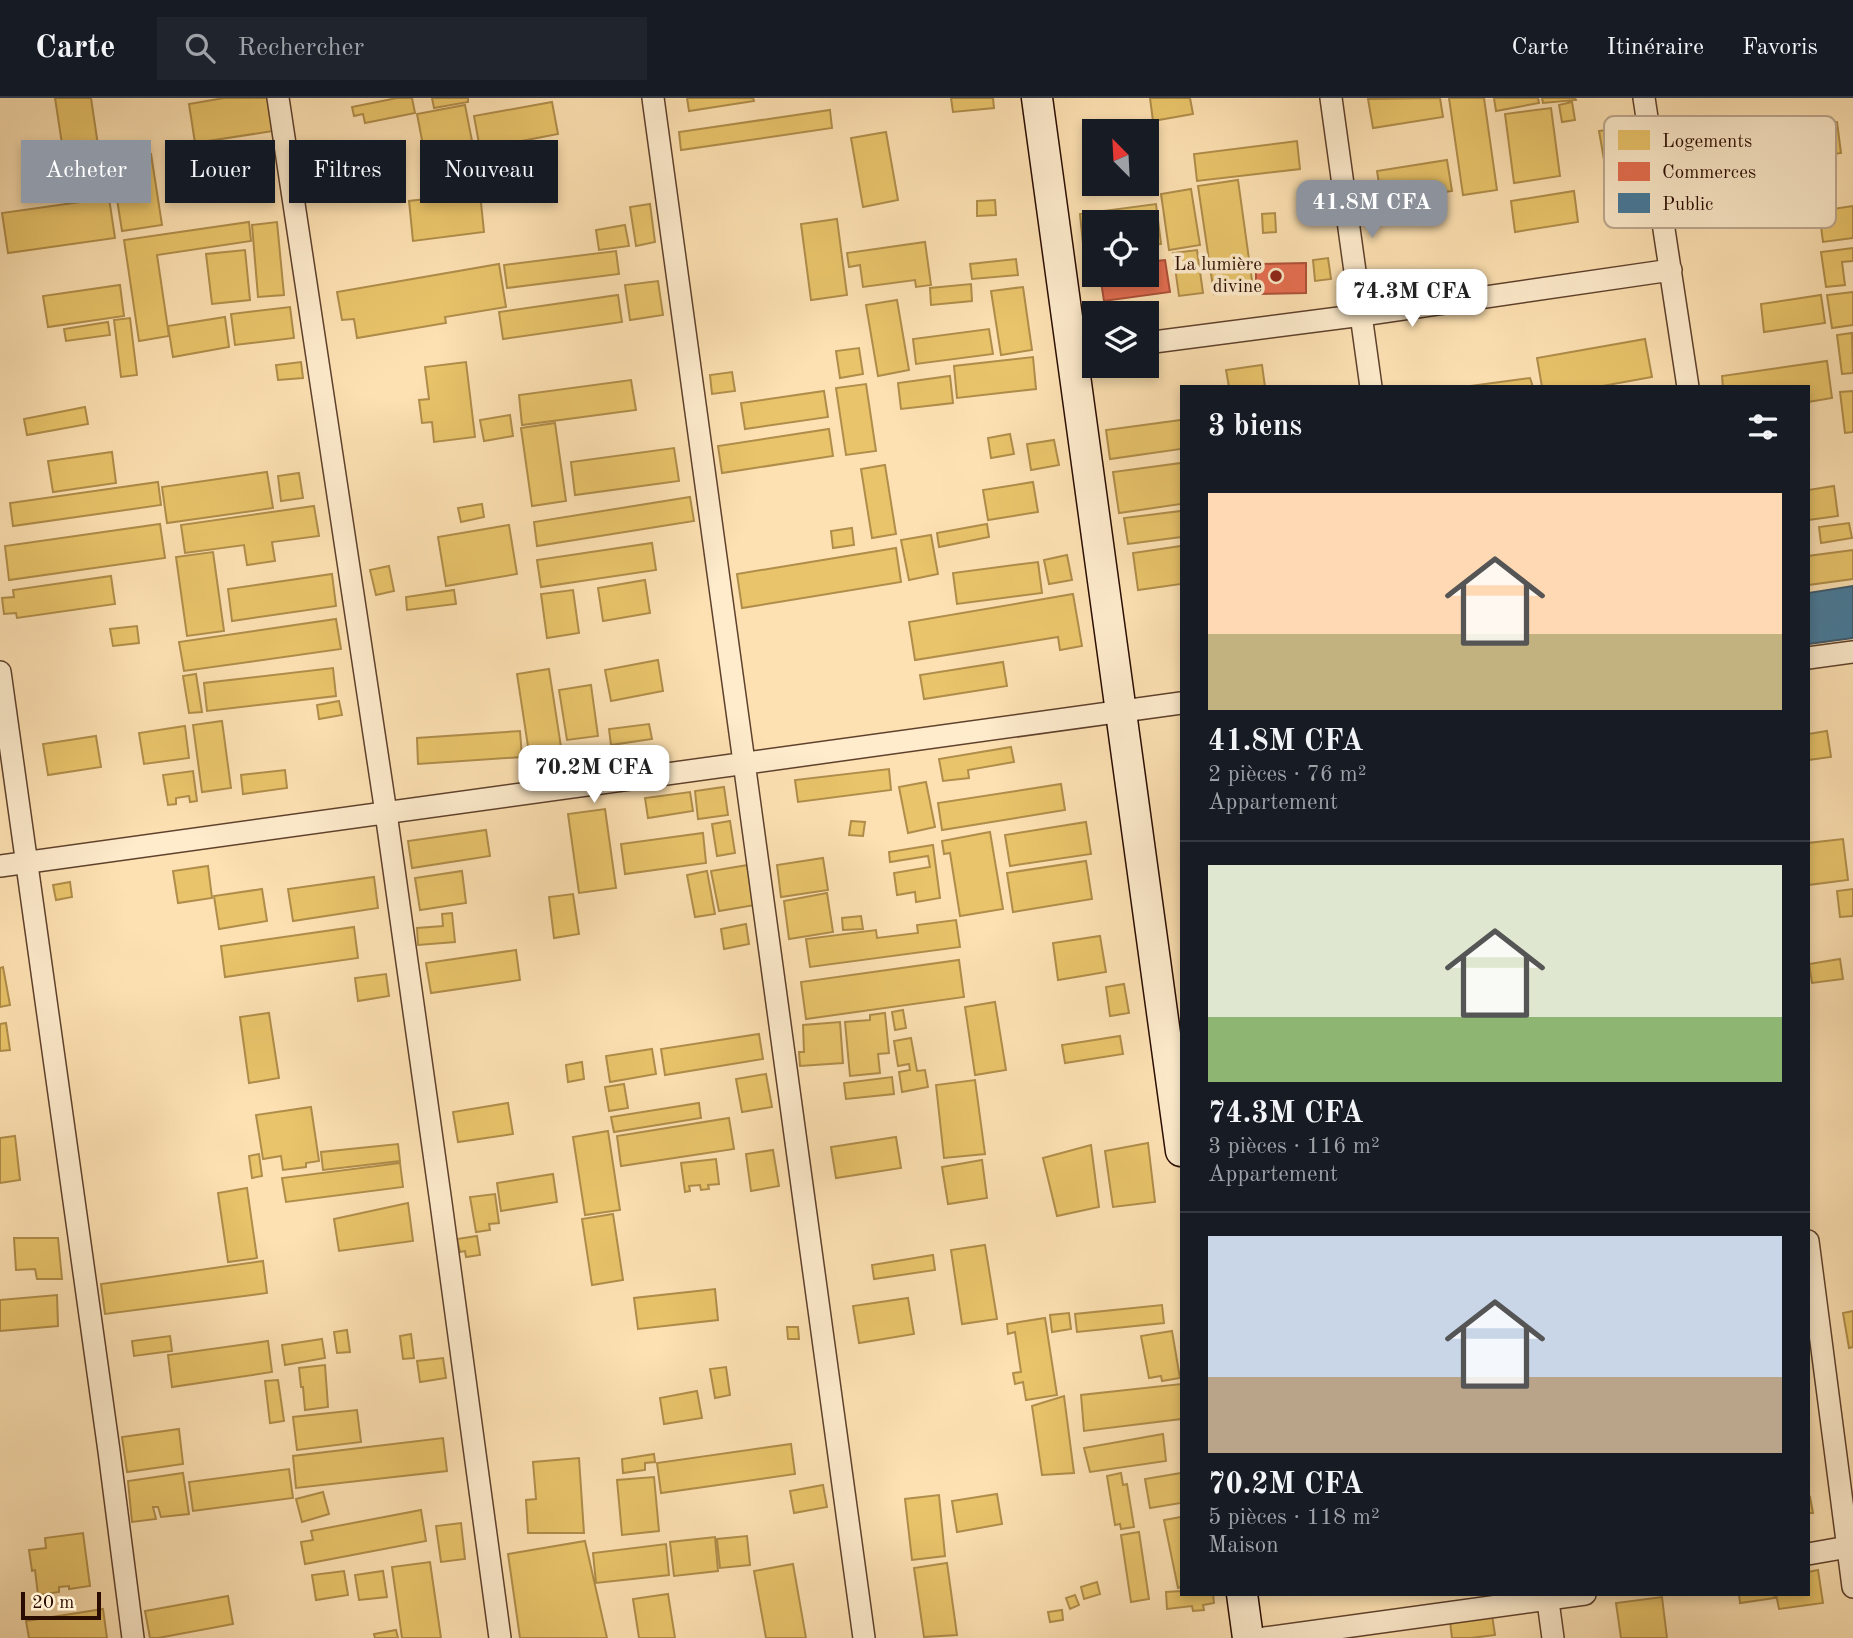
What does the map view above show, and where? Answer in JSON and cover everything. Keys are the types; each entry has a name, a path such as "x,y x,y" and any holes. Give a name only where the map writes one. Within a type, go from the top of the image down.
{"street":[{"path":"278,98 386,813 500,1638"},
{"path":"653,98 864,1638"},
{"path":"1037,98 1082,346"},
{"path":"1331,98 1371,385"},
{"path":"1644,98 1647,116"},
{"path":"1664,228 1688,385"},
{"path":"1159,341 1671,270"},
{"path":"1086,378 1121,712 1180,1144"},
{"path":"1810,658 1853,652"},
{"path":"0,672 133,1638"},
{"path":"0,866 1180,703"},
{"path":"1810,1256 1850,1546 1853,1587"},
{"path":"1810,1554 1850,1546"},
{"path":"1242,1596 1248,1638"},
{"path":"1265,1638 1548,1597 1553,1638"}],"building: Logements":[{"path":"55,98 91,98 97,140 61,140"},
{"path":"224,98 268,98 273,131 214,140 195,140 189,104"},
{"path":"397,98 412,98 415,113 365,123 363,114 354,116 352,107"},
{"path":"432,98 468,98 468,102 434,108"},
{"path":"687,98 753,98 754,101 689,111"},
{"path":"951,98 993,98 994,108 953,112"},
{"path":"1150,98 1190,98 1193,114 1153,119"},
{"path":"1440,98 1443,117 1373,128 1368,99"},
{"path":"1449,98 1484,98 1497,190 1463,195"},
{"path":"1494,98 1538,98 1539,103 1496,111"},
{"path":"1542,98 1575,98 1576,100 1543,103"},
{"path":"552,102 558,134 527,140 478,140 474,116"},
{"path":"1572,102 1575,120 1562,122 1559,105"},
{"path":"465,105 472,140 422,140 417,114"},
{"path":"1551,108 1560,176 1514,183 1505,114"},
{"path":"830,110 832,128 681,150 679,132"},
{"path":"1836,122 1841,153 1836,154"},
{"path":"1604,130 1604,160 1599,131"},
{"path":"886,132 898,200 863,207 851,138"},
{"path":"1297,141 1300,169 1197,181 1194,154"},
{"path":"151,154 162,225 122,231 118,203 151,203"},
{"path":"1447,160 1452,191 1382,202 1377,171"},
{"path":"1238,180 1253,288 1214,294 1198,186"},
{"path":"1191,189 1200,245 1169,250 1161,194"},
{"path":"1574,191 1578,222 1515,232 1511,201"},
{"path":"995,200 996,215 977,216 977,201"},
{"path":"409,201 481,203 484,232 413,241"},
{"path":"73,203 110,203 115,238 8,253 2,213"},
{"path":"650,204 655,242 636,246 630,207"},
{"path":"1156,204 1157,210 1110,210"},
{"path":"1853,206 1853,238 1823,242 1821,228 1836,228 1836,208"},
{"path":"1275,213 1276,232 1263,233 1262,214"},
{"path":"837,219 847,295 811,300 801,224"},
{"path":"249,222 251,241 157,255 169,336 139,341 124,240"},
{"path":"277,222 284,295 258,297 252,225"},
{"path":"625,225 629,246 599,250 596,230"},
{"path":"925,242 931,285 916,287 915,280 863,287 860,265 849,267 847,253"},
{"path":"1853,248 1853,261 1842,262 1845,285 1826,287 1821,252"},
{"path":"245,250 250,300 212,304 206,254"},
{"path":"1197,250 1203,293 1179,296 1173,253"},
{"path":"616,251 619,274 507,288 504,265"},
{"path":"1328,258 1331,279 1315,281 1313,260"},
{"path":"1016,259 1018,275 972,279 970,264"},
{"path":"499,264 506,307 445,317 446,323 357,338 354,319 342,320 337,292"},
{"path":"658,281 663,315 630,320 625,285"},
{"path":"971,284 972,301 931,305 930,288"},
{"path":"120,285 124,316 48,327 43,296"},
{"path":"1023,287 1032,350 1001,355 991,291"},
{"path":"1853,292 1853,325 1832,328 1827,295"},
{"path":"618,295 622,322 503,339 499,312"},
{"path":"1821,295 1825,323 1764,332 1761,304"},
{"path":"897,300 909,370 878,376 866,305"},
{"path":"290,307 294,338 235,345 231,314"},
{"path":"225,317 229,347 173,357 168,326"},
{"path":"130,318 137,375 121,377 114,320"},
{"path":"108,322 110,335 66,341 64,329"},
{"path":"989,329 993,354 916,364 913,339"},
{"path":"1852,333 1853,373 1842,374 1837,335"},
{"path":"1645,339 1652,377 1608,385 1542,385 1537,358"},
{"path":"859,348 863,374 840,378 836,351"},
{"path":"1033,357 1036,389 957,398 954,366"},
{"path":"1827,361 1832,398 1810,402 1810,385 1723,385 1722,376"},
{"path":"301,362 303,378 278,380 276,365"},
{"path":"466,362 475,437 434,442 432,422 422,423 419,400 429,399 425,367"},
{"path":"1262,365 1265,385 1229,385 1226,370"},
{"path":"732,372 735,391 712,394 710,375"},
{"path":"950,376 953,403 901,409 898,383"},
{"path":"1530,378 1532,385 1478,385"},
{"path":"631,380 636,410 522,425 519,395"},
{"path":"866,384 876,451 846,455 836,388"},
{"path":"824,391 828,417 745,429 741,403"},
{"path":"1853,391 1853,432 1845,433 1840,392"},
{"path":"85,407 88,424 27,435 24,419"},
{"path":"510,415 513,436 484,441 480,420"},
{"path":"1180,420 1180,449 1110,459 1106,430"},
{"path":"555,423 566,501 532,506 521,428"},
{"path":"829,429 833,456 722,473 718,446"},
{"path":"1010,434 1014,454 991,458 988,438"},
{"path":"1054,440 1059,465 1031,470 1027,444"},
{"path":"674,448 679,481 575,495 571,462"},
{"path":"112,452 116,483 53,492 48,461"},
{"path":"1180,463 1180,504 1119,513 1113,472"},
{"path":"885,465 896,534 872,538 861,469"},
{"path":"267,472 273,508 167,523 162,487"},
{"path":"299,473 303,498 281,501 278,476"},
{"path":"158,482 161,505 13,526 10,503"},
{"path":"1033,482 1038,512 988,520 983,490"},
{"path":"1834,486 1838,516 1810,520 1810,490"},
{"path":"690,497 694,521 537,546 534,522"},
{"path":"482,504 484,517 461,522 458,508"},
{"path":"314,506 319,536 272,542 275,561 247,565 244,545 185,553 181,525"},
{"path":"1180,511 1180,537 1128,544 1124,518"},
{"path":"1849,523 1852,538 1821,543 1819,527"},
{"path":"160,524 165,558 9,580 5,546"},
{"path":"987,524 989,537 939,547 937,533"},
{"path":"509,525 517,574 446,586 438,537"},
{"path":"852,528 854,545 833,548 831,531"},
{"path":"931,535 938,574 909,580 901,540"},
{"path":"652,543 656,570 541,587 537,560"},
{"path":"1180,546 1180,584 1138,590 1133,553"},
{"path":"896,548 901,582 742,608 737,574"},
{"path":"1853,550 1853,579 1810,585 1810,556"},
{"path":"213,552 224,631 187,636 176,557"},
{"path":"1067,555 1072,580 1049,584 1044,560"},
{"path":"1038,562 1042,593 957,604 953,573"},
{"path":"389,566 394,591 376,595 370,570"},
{"path":"332,574 336,606 232,621 228,589"},
{"path":"111,576 115,604 17,618 16,613 4,614 2,598 14,597 13,590"},
{"path":"645,580 650,613 603,621 598,588"},
{"path":"454,590 456,604 407,610 406,597"},
{"path":"573,590 579,633 547,638 541,594"},
{"path":"1073,594 1082,646 1060,650 1058,637 915,660 909,622"},
{"path":"336,619 341,649 184,671 179,642"},
{"path":"137,626 139,643 113,646 110,629"},
{"path":"658,660 663,691 611,701 605,670"},
{"path":"1003,662 1007,686 924,699 920,675"},
{"path":"333,668 336,696 207,711 204,683"},
{"path":"549,669 561,747 529,753 517,674"},
{"path":"196,674 202,712 189,713 183,676"},
{"path":"591,685 598,736 567,740 559,690"},
{"path":"339,701 342,715 319,719 317,705"},
{"path":"222,721 231,788 202,792 193,725"},
{"path":"649,724 652,739 611,745 609,729"},
{"path":"185,726 189,758 144,764 139,733"},
{"path":"520,731 522,757 418,764 417,738"},
{"path":"1827,731 1831,757 1810,760 1810,734"},
{"path":"96,736 101,767 48,775 43,744"},
{"path":"1011,747 1014,762 968,770 969,778 943,781 939,759"},
{"path":"889,769 891,790 798,802 795,780"},
{"path":"285,770 287,788 243,794 241,775"},
{"path":"193,771 197,801 190,802 189,796 176,798 176,804 168,805 163,775"},
{"path":"926,782 935,827 908,833 899,787"},
{"path":"1061,784 1065,810 942,830 938,803"},
{"path":"724,787 728,815 698,819 695,791"},
{"path":"690,792 693,811 648,818 645,798"},
{"path":"605,809 616,888 579,893 568,814"},
{"path":"730,821 735,853 717,856 712,824"},
{"path":"851,821 865,822 863,836 849,835"},
{"path":"1086,822 1091,854 1010,866 1005,835"},
{"path":"486,830 490,856 412,868 408,841"},
{"path":"990,832 1003,909 960,916 950,853 944,854 942,841"},
{"path":"703,833 706,863 625,874 621,844"},
{"path":"1843,839 1848,880 1810,885 1810,843"},
{"path":"933,845 940,898 916,902 915,892 897,895 894,873 930,867 928,856 890,862 889,852"},
{"path":"823,858 828,890 781,897 777,865"},
{"path":"1086,861 1092,899 1013,912 1007,873"},
{"path":"748,865 755,905 719,911 711,871"},
{"path":"208,866 212,898 178,903 173,871"},
{"path":"462,871 466,903 420,910 415,878"},
{"path":"707,871 715,914 695,917 687,875"},
{"path":"374,877 378,908 293,921 288,889"},
{"path":"70,882 72,897 56,900 53,885"},
{"path":"262,889 267,921 219,929 214,896"},
{"path":"1853,889 1853,916 1840,917 1837,891"},
{"path":"827,893 833,932 789,939 784,901"},
{"path":"573,894 579,934 554,938 549,897"},
{"path":"452,913 455,942 418,945 417,928 443,926 442,914"},
{"path":"861,916 863,929 843,930 842,918"},
{"path":"956,920 960,947 810,967 806,939 876,930 877,938 918,933 917,925"},
{"path":"746,924 749,944 724,949 721,929"},
{"path":"354,927 358,958 225,977 221,946"},
{"path":"1100,936 1106,972 1058,980 1053,943"},
{"path":"516,950 520,980 431,993 426,963"},
{"path":"1840,959 1843,979 1812,983 1810,964"},
{"path":"959,960 964,997 806,1019 801,982"},
{"path":"3,967 10,1005 0,1007 0,968"},
{"path":"386,974 389,996 358,1001 355,978"},
{"path":"1124,984 1129,1013 1110,1016 1106,987"},
{"path":"995,1002 1006,1070 975,1075 965,1007"},
{"path":"903,1010 906,1028 895,1030 892,1012"},
{"path":"269,1013 279,1078 249,1083 240,1017"},
{"path":"885,1013 889,1053 878,1054 880,1073 850,1076 845,1022 870,1020 870,1015"},
{"path":"840,1022 843,1063 800,1066 799,1052 804,1052 803,1025"},
{"path":"6,1023 10,1050 0,1051 0,1024"},
{"path":"759,1034 763,1059 665,1075 661,1049"},
{"path":"1120,1036 1123,1054 1065,1063 1062,1045"},
{"path":"911,1038 917,1071 925,1070 928,1087 902,1092 899,1072 910,1070 909,1064 898,1066 894,1041"},
{"path":"652,1049 656,1074 610,1082 606,1056"},
{"path":"582,1062 584,1079 568,1082 566,1065"},
{"path":"766,1074 772,1107 742,1112 736,1079"},
{"path":"892,1077 894,1094 846,1099 844,1083"},
{"path":"975,1080 985,1154 944,1158 936,1085"},
{"path":"624,1084 628,1108 609,1111 605,1087"},
{"path":"508,1103 513,1134 458,1142 453,1112"},
{"path":"699,1103 701,1118 614,1132 611,1117"},
{"path":"311,1107 319,1161 306,1163 306,1167 283,1170 281,1156 263,1159 256,1115"},
{"path":"729,1118 734,1149 621,1166 617,1136"},
{"path":"608,1131 620,1210 585,1215 573,1137"},
{"path":"15,1136 20,1180 0,1183 0,1138"},
{"path":"896,1137 901,1168 836,1178 831,1147"},
{"path":"1148,1143 1155,1202 1113,1207 1105,1151"},
{"path":"398,1144 400,1161 323,1170 321,1152"},
{"path":"1091,1145 1099,1207 1057,1216 1043,1158"},
{"path":"773,1150 779,1186 751,1191 746,1154"},
{"path":"259,1154 262,1176 252,1178 249,1156"},
{"path":"716,1159 719,1184 708,1185 709,1189 701,1190 700,1185 689,1186 690,1191 685,1192 681,1163"},
{"path":"982,1160 987,1198 948,1204 942,1167"},
{"path":"400,1163 403,1187 286,1202 282,1178"},
{"path":"553,1174 557,1202 501,1211 497,1183"},
{"path":"247,1188 257,1258 228,1262 218,1193"},
{"path":"495,1194 499,1223 489,1224 490,1230 476,1232 470,1197"},
{"path":"408,1203 413,1241 339,1251 334,1219"},
{"path":"613,1214 623,1280 592,1285 582,1219"},
{"path":"477,1236 480,1255 466,1257 465,1251 460,1252 457,1239"},
{"path":"14,1238 58,1238 62,1279 37,1279 35,1269 16,1270"},
{"path":"985,1245 997,1319 962,1324 951,1250"},
{"path":"933,1255 935,1270 874,1279 872,1265"},
{"path":"263,1261 267,1293 105,1314 101,1284"},
{"path":"715,1289 718,1320 638,1329 634,1298"},
{"path":"57,1295 58,1326 0,1331 0,1300"},
{"path":"908,1298 914,1334 859,1343 853,1306"},
{"path":"1162,1305 1164,1323 1077,1332 1075,1314"},
{"path":"1853,1311 1853,1347 1849,1348 1843,1313"},
{"path":"1069,1313 1071,1329 1052,1332 1050,1315"},
{"path":"1045,1318 1057,1395 1026,1400 1023,1382 1015,1384 1013,1373 1021,1372 1015,1332 1008,1334 1007,1324"},
{"path":"787,1327 798,1327 799,1339 788,1339"},
{"path":"347,1330 350,1352 337,1353 334,1332"},
{"path":"1172,1331 1180,1378 1162,1381 1161,1376 1149,1378 1141,1336"},
{"path":"411,1334 414,1358 403,1359 400,1336"},
{"path":"170,1336 172,1351 134,1356 132,1341"},
{"path":"322,1339 325,1358 285,1365 282,1345"},
{"path":"268,1341 272,1372 172,1387 168,1355"},
{"path":"443,1358 446,1378 420,1382 417,1361"},
{"path":"325,1365 328,1407 305,1410 299,1368"},
{"path":"726,1367 730,1395 715,1398 710,1369"},
{"path":"278,1380 284,1421 270,1423 265,1381"},
{"path":"1180,1384 1180,1419 1084,1431 1081,1395"},
{"path":"697,1391 702,1418 664,1424 660,1398"},
{"path":"1064,1396 1074,1473 1042,1475 1032,1406"},
{"path":"357,1410 361,1442 297,1450 293,1417"},
{"path":"179,1429 183,1464 127,1472 122,1437"},
{"path":"1163,1434 1166,1461 1090,1472 1084,1448"},
{"path":"443,1438 447,1471 296,1488 293,1456"},
{"path":"791,1444 795,1474 661,1493 657,1463"},
{"path":"654,1454 655,1462 645,1463 645,1470 623,1473 622,1459"},
{"path":"579,1458 584,1533 528,1533 526,1500 536,1499 533,1462"},
{"path":"289,1469 293,1498 193,1511 189,1482"},
{"path":"183,1473 189,1514 161,1517 158,1507 153,1507 156,1519 132,1522 128,1481"},
{"path":"1121,1473 1123,1485 1127,1484 1134,1527 1121,1529 1120,1524 1115,1525 1107,1476"},
{"path":"1180,1473 1180,1503 1150,1508 1145,1479"},
{"path":"654,1477 659,1531 622,1535 617,1480"},
{"path":"823,1485 827,1507 794,1513 790,1491"},
{"path":"323,1492 329,1514 302,1522 296,1499"},
{"path":"997,1494 1002,1524 957,1532 952,1501"},
{"path":"939,1495 945,1556 912,1560 905,1499"},
{"path":"421,1510 426,1541 305,1564 301,1542 313,1540 311,1531"},
{"path":"1180,1517 1178,1588 1164,1520"},
{"path":"461,1523 465,1559 441,1562 436,1526"},
{"path":"1139,1532 1149,1599 1131,1602 1121,1535"},
{"path":"83,1533 90,1586 69,1589 69,1586 59,1587 59,1592 38,1595 29,1550 46,1548 45,1538"},
{"path":"747,1536 750,1565 720,1568 717,1539"},
{"path":"715,1537 718,1571 674,1576 670,1542"},
{"path":"585,1541 607,1638 520,1638 508,1554"},
{"path":"666,1544 669,1575 596,1583 593,1553"},
{"path":"430,1562 441,1638 402,1638 392,1567"},
{"path":"947,1563 957,1635 924,1637 914,1568"},
{"path":"793,1564 806,1638 766,1638 754,1571"},
{"path":"1818,1570 1823,1603 1779,1609 1776,1596 1810,1596 1810,1572"},
{"path":"344,1571 348,1595 316,1600 312,1575"},
{"path":"383,1571 387,1597 359,1600 355,1575"},
{"path":"1097,1582 1100,1594 1084,1599 1081,1587"},
{"path":"1180,1591 1180,1596 1213,1596 1214,1603 1203,1605 1204,1610 1193,1611 1192,1606 1167,1609 1166,1592"},
{"path":"668,1594 675,1638 639,1638 633,1599"},
{"path":"1075,1595 1079,1605 1070,1609 1066,1598"},
{"path":"228,1596 233,1624 150,1638 145,1611"},
{"path":"1739,1596 1775,1598 1740,1603"},
{"path":"1662,1597 1667,1638 1621,1638 1616,1603"},
{"path":"103,1609 107,1638 29,1638 26,1621"},
{"path":"1062,1610 1063,1620 1050,1622 1048,1612"},
{"path":"1492,1615 1495,1635 1452,1638 1450,1621"},
{"path":"396,1630 398,1638 375,1638 374,1634"}],"building: Commerces":[{"path":"1165,260 1170,292 1104,301 1102,287 1159,287 1159,261"},
{"path":"1306,263 1306,293 1256,294 1256,264"}],"building: Public":[{"path":"1853,586 1853,638 1810,644 1810,593"}],"place":[{"name":"La lumière divine","path":"1276,276"}]}
